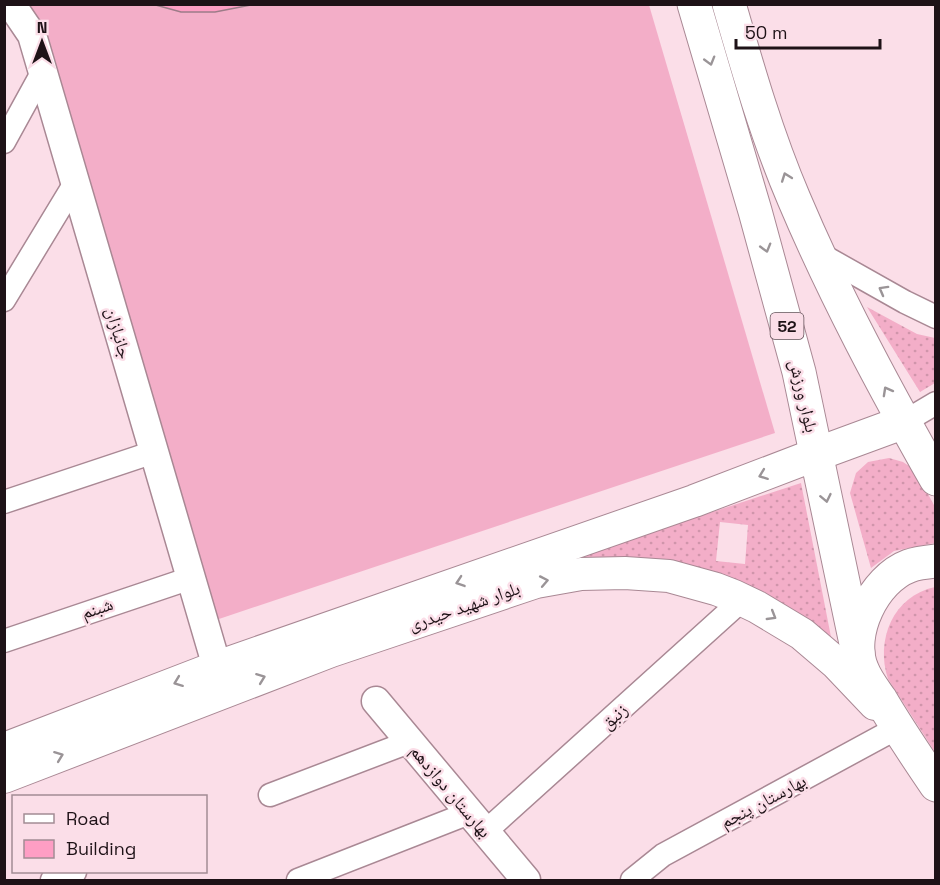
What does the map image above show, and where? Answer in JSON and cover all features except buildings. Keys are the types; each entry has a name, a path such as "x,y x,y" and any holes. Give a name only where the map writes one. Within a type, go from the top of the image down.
{"highway":[{"name":"بلوار ورزش","path":"694,4 778,291 817,454 858,653"},
{"path":"729,4 754,89 793,196 866,355 936,479"},
{"path":"817,454 904,422"},
{"name":"52","path":"936,561 908,566 886,582 868,602 860,627 858,653 861,668 897,728 936,784"}],"main road":[{"name":"بلوار شهید حیدری","path":"4,749 222,679 817,454"},
{"name":"بلوار شهید حیدری","path":"4,777 222,679 331,651 536,582 569,576 625,573 669,576 716,589 742,600 802,634 836,663 897,728"}],"street":[{"name":"جانبازان","path":"11,4 32,34 222,679"},
{"path":"4,142 43,71"},
{"path":"4,300 75,183"},
{"path":"818,253 936,317"},
{"path":"904,422 936,403"},
{"path":"4,502 154,452"},
{"name":"شبنم","path":"4,641 191,578"},
{"name":"زنبق","path":"477,823 742,600"},
{"name":"بهارستان دوازدهم","path":"376,701 526,880"},
{"name":"بهارستان پنجم","path":"632,880 663,855 897,728"},
{"path":"270,795 409,742"},
{"path":"298,880 477,823"}],"shaded area":[{"path":"21,5 649,5 775,433 216,620"},
{"path":"867,307 917,334 935,338 935,383 920,392"},
{"path":"889,458 903,462 915,470 935,507 935,543 894,551 871,568 850,493 856,473 868,462"},
{"path":"801,483 831,637 780,608 535,570","holes":["720,522 748,525 745,564 716,561"]},
{"path":"936,587 935,752 888,679 884,649 886,635 898,610 920,592"}]}
